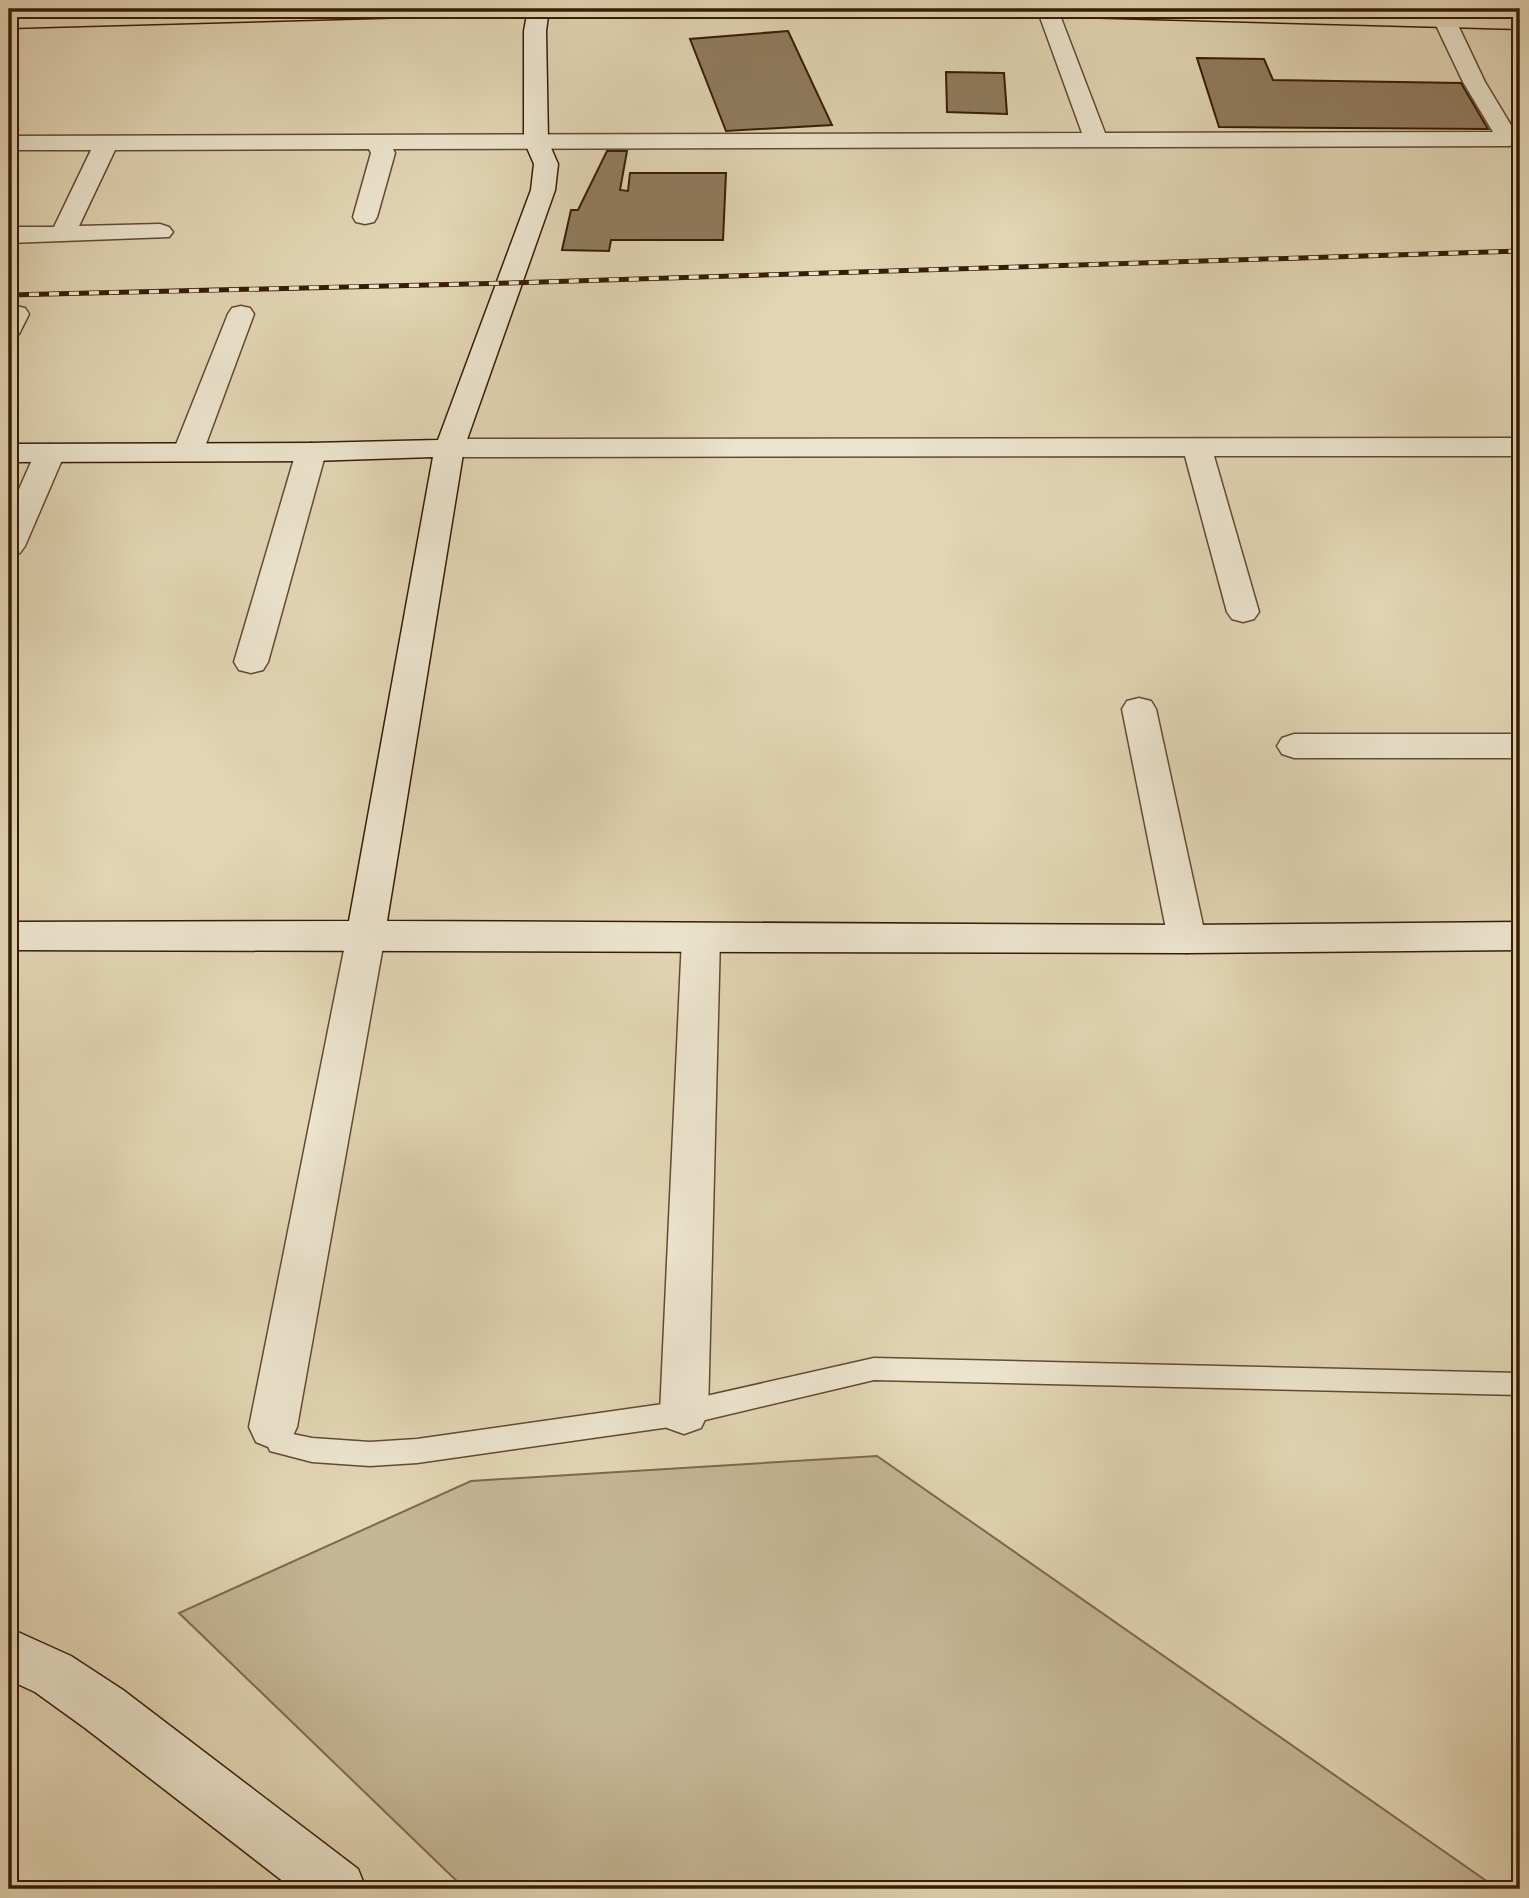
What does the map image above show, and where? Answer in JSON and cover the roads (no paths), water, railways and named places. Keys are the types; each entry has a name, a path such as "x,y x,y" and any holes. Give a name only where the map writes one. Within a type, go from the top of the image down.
{"highway":[{"path":"9,22 113,14 484,9"},
{"path":"1004,9 1520,23"}],"street":[{"path":"273,1427 366,934 449,447 543,190 547,164 536,141 535,30 538,9"},
{"path":"1047,9 1096,140"},
{"path":"9,143 1509,139 1474,82 1445,21"},
{"path":"63,234 107,142"},
{"path":"365,217 383,153 377,142"},
{"path":"9,235 160,232"},
{"path":"188,452 241,314"},
{"path":"9,453 311,452 449,447 1520,447"},
{"path":"1197,449 1243,612"},
{"path":"251,662 311,452"},
{"path":"9,546 50,453"},
{"path":"1139,709 1187,939"},
{"path":"1294,746 1520,746"},
{"path":"9,938 366,934 1187,939 1520,936"},
{"path":"684,1413 701,938"},
{"path":"9,1654 53,1674 104,1709 338,1889"}],"lane":[{"path":"273,1427 279,1443 312,1450 370,1454 417,1451 684,1413 874,1369 1520,1384"}],"railway":[{"path":"9,295 510,283 1520,251"}]}
